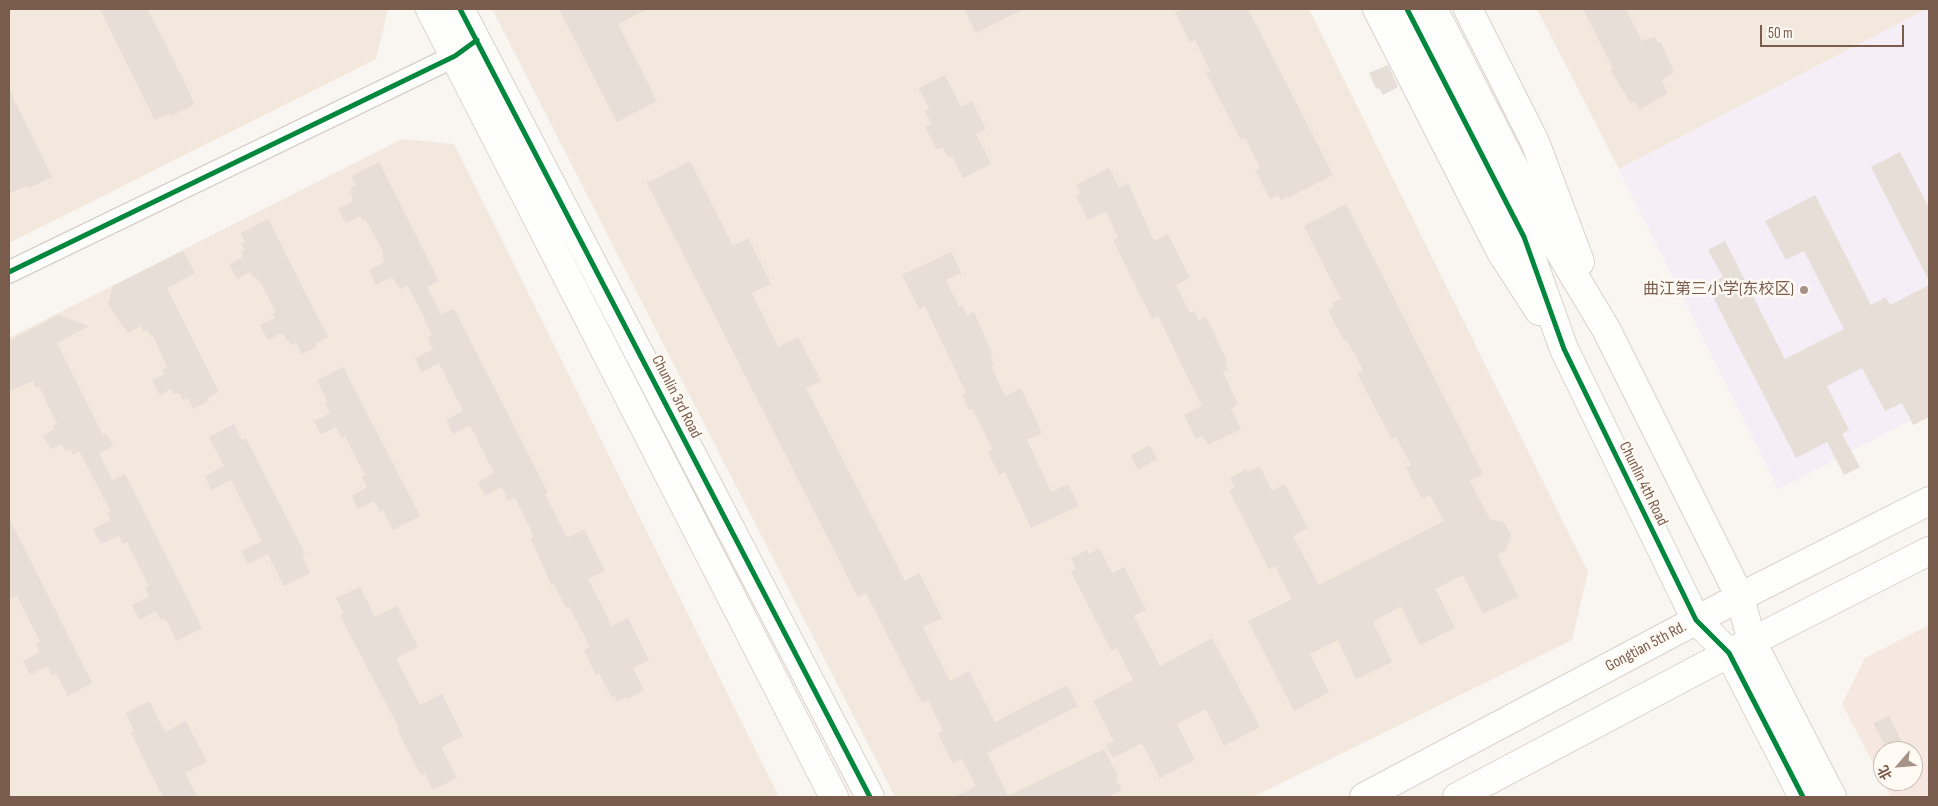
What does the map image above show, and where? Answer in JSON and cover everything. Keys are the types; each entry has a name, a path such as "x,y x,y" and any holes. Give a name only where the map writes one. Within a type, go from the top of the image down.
{"street":[{"path":"430,9 834,797"},
{"name":"Chunlin 3rd Road","path":"460,9 870,797"},
{"path":"1377,9 1500,252 1564,350"},
{"path":"1407,9 1498,161"},
{"path":"1433,9 1498,161"},
{"path":"1468,9 1535,142 1606,329"},
{"path":"9,272 455,56 477,40"},
{"name":"Chunlin 4th Road","path":"1498,161 1564,350 1696,620 1740,647 1832,797"},
{"name":"Chunlin 4th Road","path":"1498,161 1543,224 1606,329 1740,597 1740,647 1803,797"},
{"name":"Gongtian 5th Rd.","path":"1364,797 1696,620 1929,501"},
{"path":"1457,797 1740,647 1929,551"}],"shaded area":[{"path":"9,9 388,9 376,59 9,243"},
{"path":"492,9 1309,9 1588,572 1572,640 1253,797 895,797"},
{"path":"1537,9 1927,9 1619,169"},
{"name":"曲江第三小学(东校区)","path":"1929,9 1929,411 1778,489 1619,169"},
{"path":"402,139 454,144 779,797 9,797 9,338"},
{"path":"1929,625 1929,797 1891,797 1888,791 1923,791 1923,741 1873,741 1873,763 1842,704 1865,658"}],"building":[{"path":"100,9 148,9 195,104 172,116 170,113 155,120"},
{"path":"559,9 647,9 618,24 657,101 617,122"},
{"path":"964,9 1024,9 976,33"},
{"path":"1183,9 1248,9 1333,175 1288,198 1287,196 1281,200 1278,195 1270,199 1255,170 1260,167 1245,138 1241,140 1206,73 1210,71 1195,40 1190,42 1175,13"},
{"path":"1583,9 1626,9 1642,41 1655,37 1658,43 1661,42 1674,72 1661,80 1668,93 1639,110 1635,101 1631,103 1610,70 1613,68"},
{"path":"1388,65 1398,87 1383,95 1379,88 1376,89 1369,73"},
{"path":"945,75 961,107 972,101 986,129 976,134 991,164 963,178 952,156 948,158 943,147 937,150 925,127 932,124 925,111 929,109 919,88"},
{"path":"9,89 52,177 29,188 28,186 9,193"},
{"path":"1900,152 1929,208 1929,281 1871,167"},
{"path":"690,161 733,246 748,238 771,284 752,293 778,347 798,337 821,381 806,388 905,581 919,573 942,618 923,627 950,681 969,671 995,722 1067,685 1078,706 987,753 1008,796 1104,749 1118,776 1115,778 1122,790 1107,797 954,797 976,786 962,759 953,763 938,734 943,731 928,700 922,703 866,593 858,597 647,183"},
{"path":"379,162 439,281 427,287 441,314 454,309 548,493 545,494 567,538 584,529 605,571 588,579 612,626 628,618 649,660 633,668 644,690 627,699 626,697 617,702 614,695 611,697 599,673 596,675 584,650 590,647 569,606 566,608 554,584 552,586 531,539 533,537 531,530 515,498 508,501 502,487 485,496 478,482 494,473 470,425 453,434 446,420 463,411 439,363 422,372 415,358 433,349 427,338 432,335 414,297 407,286 401,289 392,277 376,285 369,270 384,262 382,250 366,220 363,221 361,216 346,223 338,209 353,201 350,188 356,185 352,176"},
{"path":"1109,168 1119,188 1128,183 1154,241 1168,234 1190,278 1176,285 1190,313 1194,311 1199,320 1206,317 1227,361 1225,362 1228,370 1223,372 1238,404 1231,408 1241,429 1208,445 1203,436 1196,439 1184,415 1202,406 1158,316 1152,319 1113,240 1118,237 1106,211 1088,220 1076,196 1081,194 1076,185"},
{"path":"1815,195 1871,305 1886,297 1890,305 1929,285 1929,417 1913,425 1902,403 1885,411 1862,368 1827,386 1849,430 1842,434 1860,467 1844,475 1827,442 1796,458 1707,285 1723,277 1708,250 1725,241 1785,359 1844,329 1804,251 1786,260 1765,221"},
{"path":"1346,204 1483,474 1470,481 1490,519 1505,523 1511,535 1506,550 1497,555 1518,596 1483,614 1463,575 1435,589 1455,628 1420,645 1401,606 1373,622 1392,662 1356,679 1338,640 1310,654 1329,692 1294,711 1248,621 1292,599 1275,566 1269,569 1229,490 1235,487 1230,478 1246,469 1248,472 1260,466 1272,491 1285,484 1308,528 1293,536 1319,585 1444,521 1430,495 1422,499 1406,468 1411,465 1396,437 1392,439 1372,402 1357,373 1363,370 1347,340 1344,341 1328,310 1334,307 1332,303 1341,299 1304,226"},
{"path":"268,219 328,337 315,344 317,347 302,354 296,343 291,345 282,333 268,340 260,325 275,318 273,314 276,312 261,283 250,272 237,279 229,264 243,257 241,252 245,250 241,244 245,242 241,233"},
{"path":"183,251 195,273 167,288 219,392 207,398 209,401 193,409 188,398 183,400 179,393 174,395 171,389 160,395 152,380 164,374 162,370 167,367 153,336 151,337 147,330 144,332 141,326 128,333 108,304 113,286"},
{"path":"951,252 961,273 946,280 959,307 962,305 967,315 974,312 993,355 990,356 994,365 991,366 1005,396 1021,388 1042,433 1027,440 1051,492 1068,484 1079,506 1031,528 1005,472 999,475 988,452 992,449 973,409 969,410 962,395 966,393 925,306 919,309 902,275"},
{"path":"58,315 89,326 57,343 103,435 106,433 113,446 99,454 112,480 125,474 202,628 177,641 165,618 161,620 156,611 140,620 132,605 149,597 145,588 149,586 127,542 123,544 119,536 101,544 93,529 111,520 107,513 111,511 79,451 73,455 70,449 65,451 62,444 51,449 42,436 55,429 53,426 57,424 39,386 36,388 33,381 9,391 9,341"},
{"path":"343,367 420,516 393,530 383,510 380,512 374,501 358,509 352,496 367,487 362,477 365,475 345,436 342,438 336,427 321,434 314,421 330,413 325,403 327,401 317,380"},
{"path":"234,424 242,440 246,438 305,554 302,556 310,573 284,586 268,554 248,564 241,551 262,541 231,480 211,490 205,476 224,466 209,437"},
{"path":"1150,445 1157,459 1138,470 1131,455"},
{"path":"9,518 92,683 68,696 56,673 52,676 47,666 30,675 23,661 40,652 36,644 40,641 17,596 9,600"},
{"path":"1099,548 1112,573 1124,567 1146,610 1134,616 1160,666 1212,638 1260,727 1224,746 1206,709 1177,724 1195,760 1160,778 1142,743 1113,758 1106,745 1114,741 1093,701 1133,680 1117,648 1111,650 1071,572 1076,569 1071,558 1087,550 1089,554"},
{"path":"360,587 375,617 397,606 418,647 396,658 420,705 442,694 463,736 441,747 457,778 433,790 425,773 421,775 408,751 397,729 399,728 340,616 344,614 336,598"},
{"path":"149,701 165,732 186,721 207,762 185,773 198,797 163,797 142,756 131,732 134,731 126,713"},
{"path":"1889,716 1902,741 1883,741 1873,723"}],"cycle path":[{"path":"460,9 870,797"},
{"path":"1407,9 1524,237 1564,349 1696,620 1729,653 1803,797"},
{"path":"9,272 455,56 477,40"}],"place":[{"name":"曲江第三小学(东校区)","path":"1804,290"}]}
